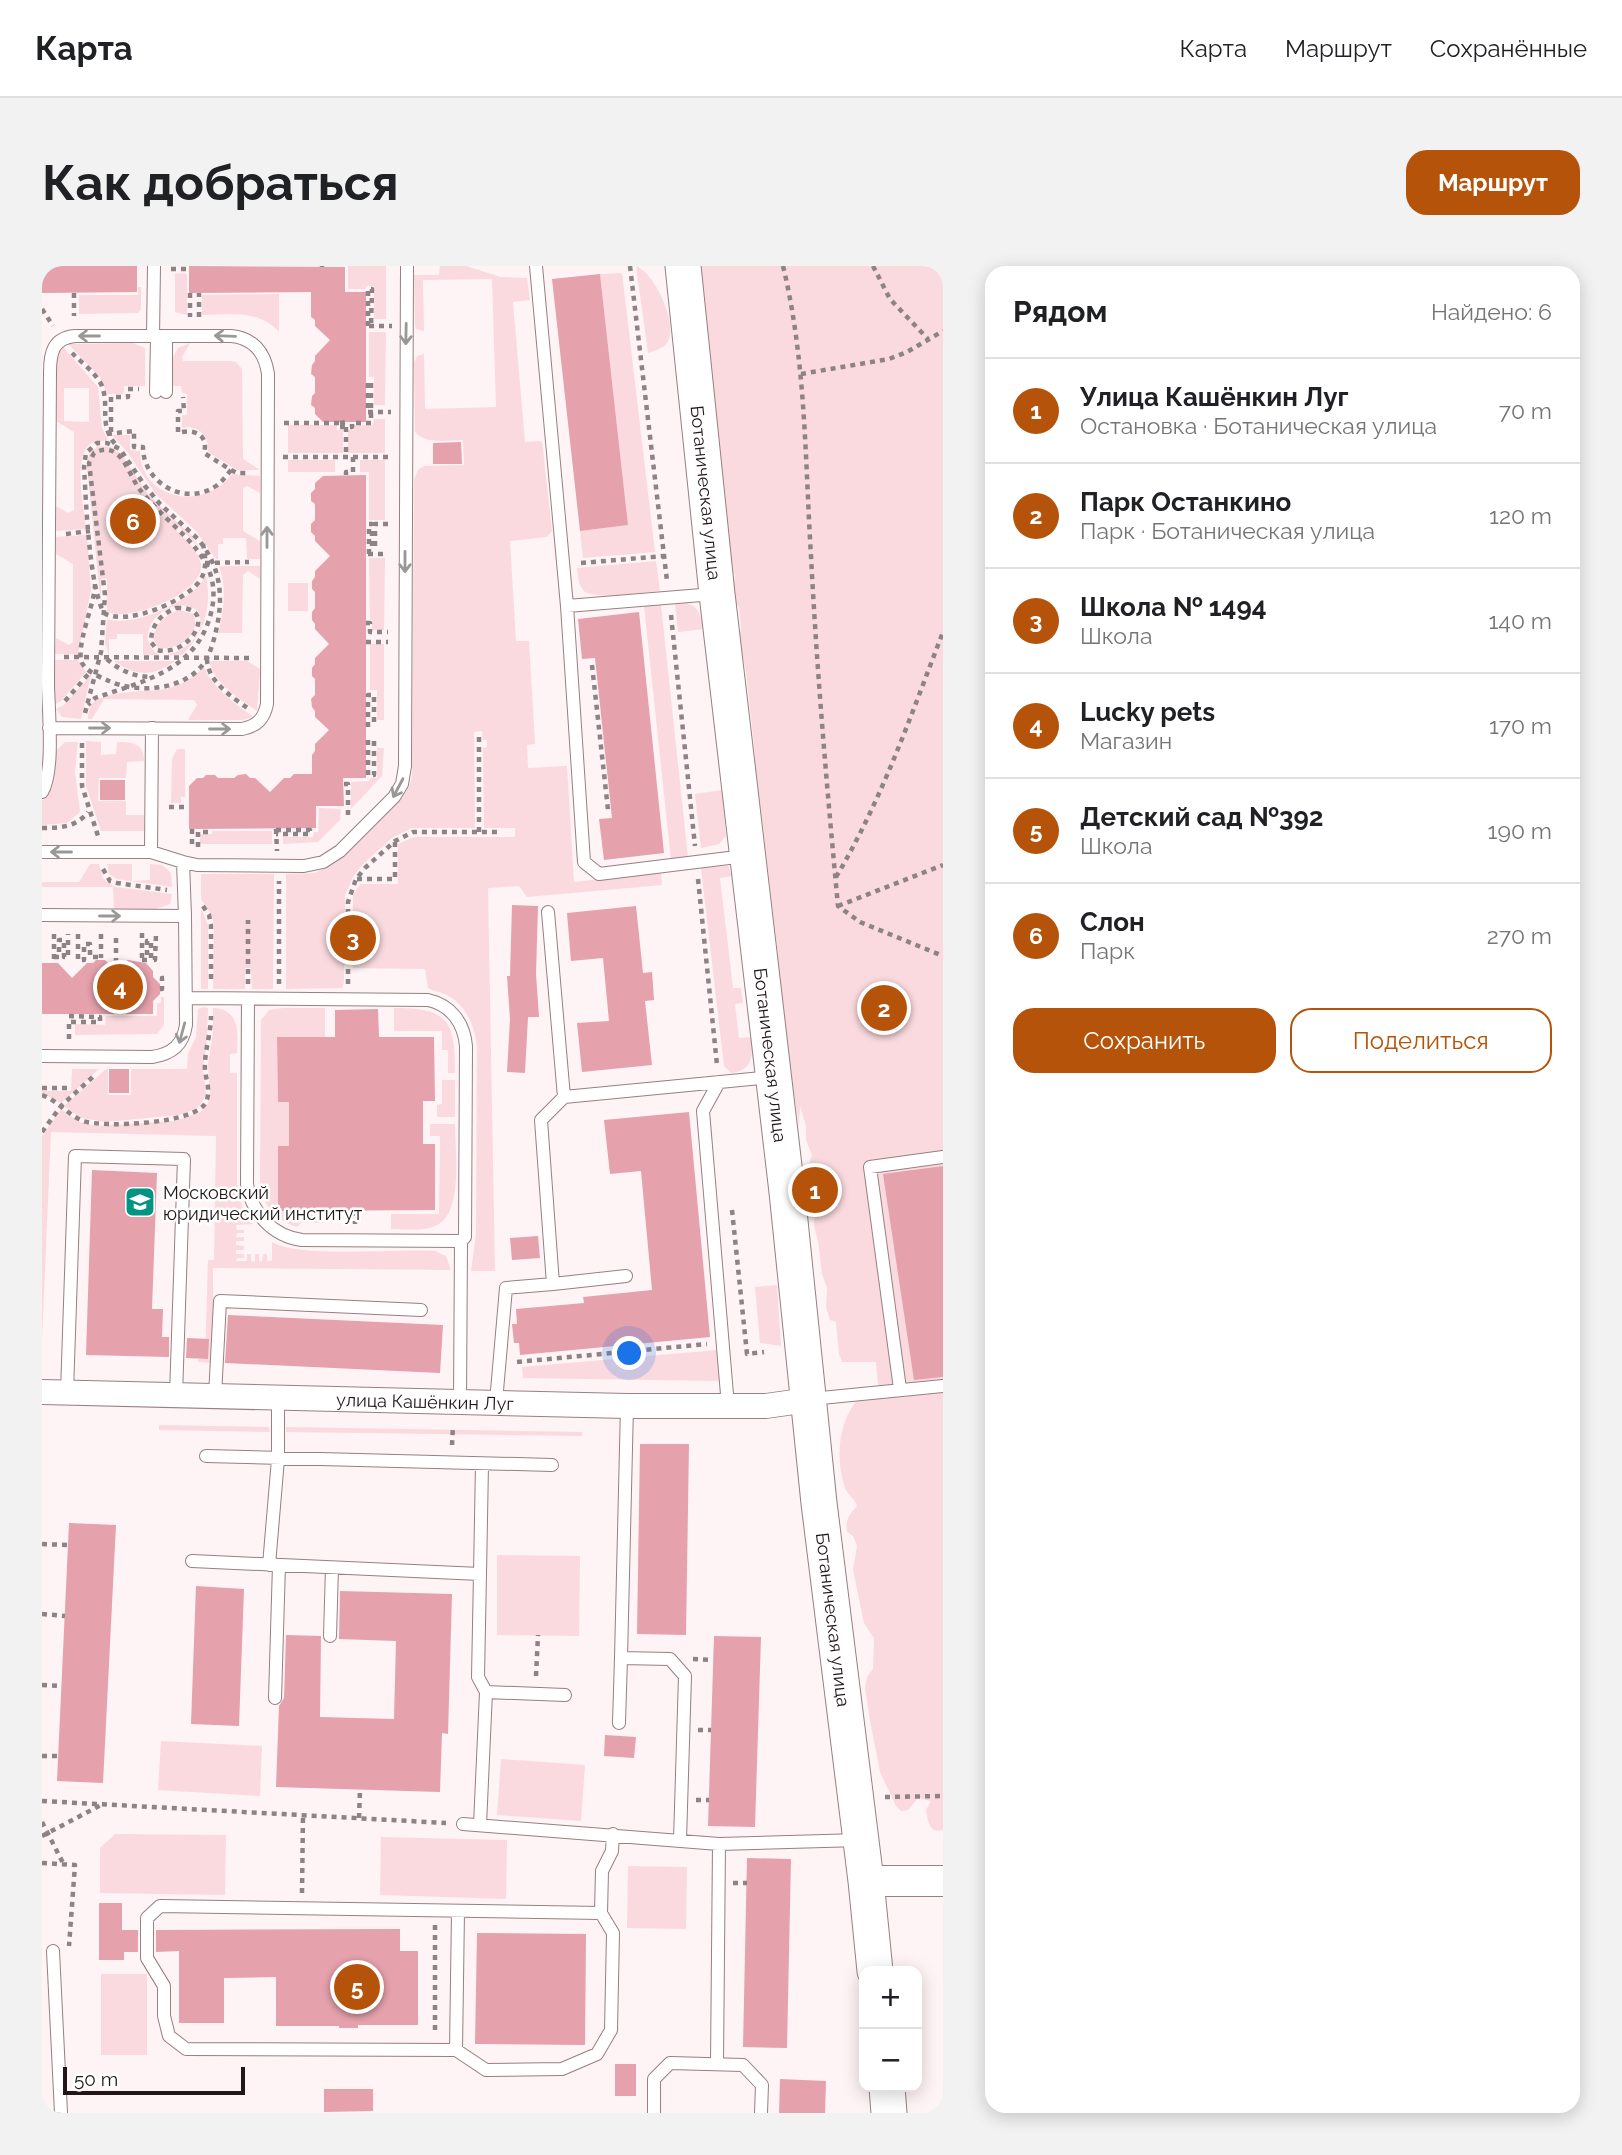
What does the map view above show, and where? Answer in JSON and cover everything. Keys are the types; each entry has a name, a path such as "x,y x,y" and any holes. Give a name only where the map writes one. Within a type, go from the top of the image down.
{"main road":[{"name":"Ботаническая улица","path":"683,266 808,1400 874,1966"},
{"path":"887,2092 889,2113"}],"street":[{"name":"улица Кашёнкин Луг","path":"48,1393 627,1406 766,1406 808,1400"},
{"path":"866,1881 943,1881"}],"lane":[{"path":"154,266 159,336 159,390"},
{"path":"42,852 151,852 197,865 314,865 328,860 390,801 402,785 405,766 407,266"},
{"path":"536,266 567,606 584,862 599,874 748,855"},
{"path":"42,792 48,778 52,350 62,339 75,336 238,336 257,347 265,359 268,374 267,704 262,719 252,727 242,729 49,728"},
{"path":"567,606 718,593"},
{"path":"151,852 152,728"},
{"path":"42,1056 152,1056 177,1048 183,1038 186,998 183,862"},
{"path":"548,912 564,1097"},
{"path":"42,915 185,916"},
{"path":"186,998 419,1000 438,1002 453,1013 462,1028 466,1046 465,1237 461,1241 460,1402"},
{"path":"248,999 247,1184 252,1205 265,1222 283,1235 302,1240 461,1241"},
{"path":"553,1284 541,1120 564,1097 773,1077"},
{"path":"719,1082 703,1111 728,1406"},
{"path":"48,1393 75,1156 89,1156 184,1159 176,1395"},
{"path":"900,1389 870,1167 943,1157"},
{"path":"496,1402 506,1288 626,1276"},
{"path":"215,1396 220,1301 421,1310"},
{"path":"808,1400 943,1386"},
{"path":"275,1698 274,1565 278,1397"},
{"path":"619,1723 627,1406"},
{"path":"206,1456 552,1465"},
{"path":"480,1825 486,1692 478,1677 482,1464"},
{"path":"192,1562 480,1574"},
{"path":"330,1636 332,1567"},
{"path":"621,1658 670,1659 685,1676 680,1840"},
{"path":"486,1692 565,1695"},
{"path":"463,1824 719,1844 861,1840"},
{"path":"601,1913 160,1906 147,1918 147,1958 164,1986 164,2016 169,2036 186,2049 456,2050 486,2070 562,2069 597,2054 611,2030 613,1933 601,1913 602,1871 612,1851 613,1834"},
{"path":"717,2064 719,1844"},
{"path":"456,2050 457,1911"},
{"path":"53,1951 61,2113"},
{"path":"654,2113 654,2079 670,2063 743,2065 762,2085 761,2113"}],"path":[{"path":"630,266 669,598 719,1082"},
{"path":"783,266 792,306 801,373 817,661 838,906 860,922 943,956"},
{"path":"873,266 890,299 928,339"},
{"path":"171,269 189,269"},
{"path":"368,289 372,289 369,326 368,289"},
{"path":"74,293 74,316"},
{"path":"190,293 190,317"},
{"path":"199,293 199,317"},
{"path":"42,309 71,353 100,382 109,433 116,445 153,495 203,544 214,563 221,602 207,658 208,669 236,699 262,719"},
{"path":"801,373 889,359 943,331"},
{"path":"284,423 344,424 352,427 352,423 371,423 371,382 368,382 368,412"},
{"path":"109,433 111,397 128,397 128,389 178,389 178,397 184,397 184,411 178,411 178,433 188,430 197,432 206,447 204,453 237,473"},
{"path":"344,424 346,457"},
{"path":"109,433 134,431 134,447 144,447 148,470 157,481 178,493 205,492 215,487 231,470"},
{"path":"42,1096 80,1120 96,1124 174,1118 200,1110 208,1095 205,1063 210,1033 211,998 209,915 201,904 172,890 110,880 103,869 102,852 88,811 80,772 83,728 93,673 102,643 104,613 104,578 89,467 92,456 107,450 118,455 140,491 188,538 205,563 202,577 197,584 170,603 126,618 104,613 95,584 83,461 92,445 116,445"},
{"path":"268,457 406,457"},
{"path":"346,475 346,472 354,472 354,457"},
{"path":"388,554 367,554 369,524 372,524 372,547 376,547 376,524 405,524"},
{"path":"88,705 95,698 157,676 184,658 201,638 210,614 212,587 203,544"},
{"path":"580,563 664,556"},
{"path":"205,563 239,560 267,562"},
{"path":"95,584 81,657 84,665 93,673 129,688 154,687 178,682 192,674 207,658"},
{"path":"176,608 187,608 195,612 198,623 192,637 179,648 163,655 151,642 152,631 158,620 176,608"},
{"path":"366,623 370,623 370,632 387,632"},
{"path":"835,878 858,841 877,801 943,632"},
{"path":"366,642 387,642"},
{"path":"102,643 106,658 120,669 134,675 157,676"},
{"path":"48,656 237,656 267,659"},
{"path":"592,665 608,810"},
{"path":"48,707 63,703 93,673"},
{"path":"368,695 374,695 369,727 368,695"},
{"path":"369,727 387,727"},
{"path":"479,734 479,832"},
{"path":"369,740 374,775 368,775 369,740"},
{"path":"369,740 387,740"},
{"path":"344,785 348,785 348,817"},
{"path":"344,792 348,809"},
{"path":"168,807 189,807"},
{"path":"42,828 74,824 88,811"},
{"path":"192,829 195,847 198,832 208,832 208,829"},
{"path":"310,830 310,835 276,832 310,830"},
{"path":"348,999 348,902 356,879 395,841 413,832 499,832"},
{"path":"356,879 395,879 395,841"},
{"path":"838,906 943,865"},
{"path":"278,866 279,999"},
{"path":"248,920 248,999"},
{"path":"54,934 54,960 60,957 60,940 64,940 64,957 68,957 68,934"},
{"path":"78,934 78,960 84,960 84,944 90,944 90,957 101,958 101,934"},
{"path":"116,934 116,963"},
{"path":"142,950 142,962 147,960 147,941 151,941 151,960 155,960 156,935"},
{"path":"160,989 162,978 168,978"},
{"path":"69,1017 100,1017 100,1022 69,1017"},
{"path":"69,1017 69,1039"},
{"path":"42,1132 61,1106 104,1067"},
{"path":"42,1088 69,1088"},
{"path":"731,1204 747,1354 764,1352"},
{"path":"509,1363 745,1340"},
{"path":"42,1544 68,1545"},
{"path":"42,1615 65,1616"},
{"path":"536,1694 538,1635"},
{"path":"42,1685 61,1686"},
{"path":"42,1756 58,1756"},
{"path":"359,1818 360,1790"},
{"path":"885,1797 943,1796"},
{"path":"42,1801 463,1824"},
{"path":"42,1836 104,1804"},
{"path":"302,1908 303,1815"},
{"path":"42,1822 64,1864"},
{"path":"42,1863 75,1865 70,1946 53,1951"},
{"path":"435,1910 435,2050"}],"shaded area":[{"path":"348,266 386,266 386,319 374,319 374,286 348,289"},
{"path":"440,266 466,266 501,277 527,278 530,300 513,302 525,442 542,441 552,531 547,537 510,541 516,641 529,641 535,744 527,745 528,768 567,766 574,882 661,872 662,885 527,897 519,886 488,888 495,1271 471,1271 476,1234 477,1047 472,1024 464,1010 452,998 428,988 425,969 353,968 353,895 360,884 398,884 398,844 414,837 515,837 515,828 484,828 483,748 487,747 487,740 483,740 482,731 474,732 475,828 412,828 393,837 362,865 345,895 342,988 286,989 286,874 315,873 335,863 399,801 409,787 412,777 414,479 418,470 424,466 464,465 463,440 425,439 415,432 414,363 417,356 424,354 425,409 496,407 492,279 423,280 424,331 416,329 414,275 439,275"},
{"path":"636,266 651,278 663,300 670,324 667,343 648,353"},
{"path":"700,266 943,266 943,1830 938,1831 930,1825 926,1810 931,1801 918,1798 908,1810 901,1811 896,1806 880,1772 870,1721 865,1688 867,1677 873,1669 874,1638 864,1623 853,1570 857,1546 853,1536 847,1532 847,1521 857,1506 845,1488 840,1452 843,1428 853,1406 860,1397 879,1396 876,1362 842,1362 836,1322 830,1320 826,1307 827,1288 814,1226 815,1205 809,1164 812,1155 806,1140 806,1126 800,1106 799,1126 783,1018 783,1001 776,994 774,961 778,955 746,672 739,638 739,607 733,598 735,574 725,568"},
{"path":"175,273 187,274 187,315 175,312"},
{"path":"622,273 655,552 583,558 580,531 628,525 600,274"},
{"path":"138,287 141,287 141,309 138,313 79,314 79,295 138,295"},
{"path":"279,294 279,332 263,320 244,315 202,315 202,295"},
{"path":"369,332 386,332 385,405 374,405 374,377 369,377"},
{"path":"133,343 145,348 145,386 124,386 124,394 107,394 100,377 68,344"},
{"path":"190,343 182,357 183,361 230,361 236,362 242,369 243,459 260,470 237,470 208,452 207,441 202,433 193,428 182,428 182,415 187,415 187,394 182,393 181,386 172,386 173,357 178,348"},
{"path":"63,347 98,387 102,428 108,440 91,443 82,460 81,483 86,529 56,531 56,506 68,513 74,510 74,432 56,421 58,353","holes":["64,388 89,388 89,422 64,421"]},
{"path":"374,419 385,419 385,453 348,453 348,430 354,430 354,425 373,425"},
{"path":"288,425 337,425 337,430 343,430 343,453 288,453"},
{"path":"112,435 130,435 130,450 140,451 143,467 150,480 161,490 175,495 190,497 205,494 220,486 232,474 260,476 260,493 247,486 243,488 243,531 260,541 260,559 247,559 246,538 223,538 223,544 218,544 216,559 196,531 155,493 128,453"},
{"path":"98,446 111,447 121,454 150,497 191,535 201,550 179,526 177,531 192,547 200,561 198,576 190,586 163,603 131,613 107,612 107,578 101,579 101,601 87,467 89,454"},
{"path":"288,460 335,460 335,472 288,472"},
{"path":"360,460 385,460 385,520 369,520 369,472 360,472"},
{"path":"87,535 91,590 78,654 55,654 56,638 69,645 73,642 73,564 56,554 56,537"},
{"path":"369,558 385,558 384,630 372,630"},
{"path":"656,561 660,591 597,595 583,590 579,582 577,568"},
{"path":"219,566 260,566 260,579 248,571 243,575 242,633 218,633 224,600"},
{"path":"206,575 208,597 205,618 196,638 182,655 166,655 188,645 200,626 197,610 185,606 174,606 163,611 150,627 148,637 151,647 159,655 143,655 143,634 117,634 117,639 109,639 109,655 105,643 107,619 132,620 162,610 190,594"},
{"path":"288,583 308,583 308,611 288,611"},
{"path":"675,603 696,608 703,629 678,632"},
{"path":"661,605 688,858 671,860 644,606"},
{"path":"180,610 193,614 195,622 191,635 180,644 158,648 153,638 156,628 170,614"},
{"path":"370,644 384,644 384,720 377,720 377,690 370,690"},
{"path":"55,660 78,660 86,672 61,701 55,704"},
{"path":"114,661 175,661 159,670 145,673 130,670"},
{"path":"210,661 247,661 260,669 257,711 222,683"},
{"path":"204,667 219,689 253,717 242,720 188,720 197,705 194,700 104,699 92,719 88,719 91,706 98,699 116,694 166,689 186,681"},
{"path":"91,675 81,719 62,717 56,709 64,705"},
{"path":"86,741 101,742 101,755 116,754 117,742 132,743 142,750 144,761 127,762 126,778 99,778 98,801 126,801 126,815 144,815 144,831 101,831 86,786"},
{"path":"65,742 78,742 75,772 80,812 67,823 42,825 42,801 54,780 56,751"},
{"path":"377,748 384,748 382,776 351,809 351,782 377,778"},
{"path":"177,749 185,749 185,797 181,797 181,803 171,803 172,759"},
{"path":"722,790 726,836 719,844 701,848 695,794"},
{"path":"319,808 341,809 340,820 318,842 283,844 283,837 313,837 314,832 318,832"},
{"path":"212,831 272,831 272,844 200,844 200,834 212,834"},
{"path":"90,864 99,864 103,878 116,887 172,894 170,904 156,909 114,909 113,887 42,887 42,882 79,882"},
{"path":"107,864 132,864 132,881 150,880 150,864 162,865 171,873 172,887 117,879 109,874"},
{"path":"728,866 732,876 720,878 733,988 741,988 743,1003 735,1004 739,1038 751,1037 752,1044 748,1065 731,1073 724,1066 701,868"},
{"path":"201,874 274,874 273,989 252,989 251,968 245,968 245,989 213,989 214,924 201,899"},
{"path":"201,908 208,925 208,989 201,989"},
{"path":"161,997 164,997 164,1025 157,1034 75,1035 75,1024 105,1025 106,1016 157,1016 157,1003 161,1003"},
{"path":"208,1008 203,1068 206,1095 198,1108 179,1115 106,1122 81,1118 64,1106 106,1069 108,1095 131,1095 131,1069 187,1069 188,1054 196,1037 198,1009"},
{"path":"213,1008 222,1009 233,1017 237,1030 237,1053 230,1054 230,1073 237,1073 237,1184 243,1210 253,1224 236,1225 237,1230 244,1230 244,1233 237,1233 236,1237 244,1237 244,1241 236,1241 236,1245 244,1246 244,1250 236,1250 236,1254 244,1254 244,1258 237,1258 236,1261 247,1261 247,1254 251,1254 251,1261 255,1262 255,1254 259,1254 259,1261 262,1262 263,1254 267,1254 267,1261 272,1261 272,1242 285,1247 326,1252 435,1251 446,1256 451,1270 213,1268 213,1363 198,1362 198,1359 205,1359 208,1260 214,1260 216,1136 51,1132 42,1339 42,1136 61,1109 79,1122 96,1126 175,1121 201,1112 210,1096 208,1064 213,1033"},
{"path":"325,1008 325,1037 277,1038 278,1101 289,1102 289,1146 278,1146 278,1210 323,1199 323,1223 302,1222 297,1227 271,1211 260,1183 261,1020 269,1010"},
{"path":"394,1008 426,1011 445,1021 453,1040 455,1073 448,1073 448,1050 442,1050 442,1031 394,1031"},
{"path":"72,1069 99,1069 61,1103 42,1093 71,1091"},
{"path":"442,1080 455,1080 455,1117 437,1117 437,1105 442,1104"},
{"path":"430,1124 455,1124 456,1181 450,1209 444,1220 430,1228 391,1229 391,1214 439,1214 440,1136 430,1136"},
{"path":"777,1285 781,1346 760,1343 755,1287"},
{"path":"717,1350 720,1381 523,1378 522,1367"},
{"path":"159,1425 269,1427 270,1432 159,1430"},
{"path":"286,1427 582,1432 582,1436 286,1432"},
{"path":"497,1555 580,1556 579,1636 497,1635"},
{"path":"161,1741 262,1746 260,1796 158,1790"},
{"path":"501,1759 585,1765 581,1821 497,1815"},
{"path":"115,1834 226,1835 225,1895 100,1893 100,1848"},
{"path":"381,1837 507,1840 506,1899 380,1895"},
{"path":"628,1866 687,1867 686,1929 627,1928"},
{"path":"101,1974 147,1974 147,2055 101,2055"}],"building":[{"path":"42,266 137,266 137,292 42,293"},
{"path":"189,266 345,267 345,292 366,292 366,422 323,422 311,405 315,393 312,365 315,356 330,340 315,326 315,320 311,317 311,292 189,293"},
{"path":"600,274 628,525 580,531 552,279"},
{"path":"461,442 462,464 433,464 433,443"},
{"path":"366,475 366,778 343,778 344,806 316,806 316,828 189,829 189,786 197,778 215,775 218,778 234,778 246,774 255,778 270,792 284,778 290,778 294,774 312,774 315,744 329,730 315,717 312,707 315,679 312,676 312,668 315,658 329,644 315,629 312,620 315,592 312,589 312,581 315,571 330,556 315,541 311,532 311,524 315,520 315,504 311,501 311,493 315,489 315,483 323,476"},
{"path":"639,612 664,853 604,860 599,819 612,818 595,658 582,659 578,619"},
{"path":"100,780 125,780 125,800 100,800"},
{"path":"512,905 538,906 536,974 539,1017 528,1017 525,1073 507,1072 510,1019 507,976 510,976"},
{"path":"636,906 643,973 652,972 654,1000 645,1001 652,1065 582,1072 577,1023 609,1021 603,958 571,961 567,913"},
{"path":"105,960 108,963 124,963 128,960 146,963 160,984 160,994 153,1001 153,1014 42,1014 42,963 58,963 72,978 87,963"},
{"path":"378,1009 379,1037 434,1037 435,1101 423,1101 423,1144 435,1144 435,1210 278,1211 278,1146 289,1146 289,1102 278,1102 277,1037 335,1037 335,1010"},
{"path":"109,1069 129,1069 129,1093 109,1093"},
{"path":"689,1112 710,1337 520,1355 519,1343 514,1343 512,1324 517,1324 516,1309 584,1303 583,1297 652,1290 641,1171 610,1174 604,1120"},
{"path":"943,1166 943,1377 914,1380 883,1174"},
{"path":"92,1170 157,1173 152,1309 163,1309 162,1337 169,1337 169,1357 86,1355"},
{"path":"538,1236 540,1258 512,1260 510,1238"},
{"path":"228,1315 443,1325 440,1373 225,1363"},
{"path":"187,1338 209,1339 208,1359 186,1358"},
{"path":"640,1444 689,1444 686,1635 637,1634"},
{"path":"69,1523 116,1525 103,1783 57,1781"},
{"path":"196,1586 244,1589 239,1726 191,1724"},
{"path":"340,1591 452,1594 448,1734 442,1733 440,1792 276,1787 279,1706 284,1698 286,1635 321,1636 320,1717 394,1719 396,1641 339,1639"},
{"path":"714,1636 761,1637 755,1827 708,1826"},
{"path":"605,1735 636,1737 634,1758 604,1756"},
{"path":"747,1858 791,1859 787,2048 743,2047"},
{"path":"99,1903 122,1903 122,1930 138,1930 138,1952 124,1952 124,1960 99,1960"},
{"path":"400,1929 400,1951 418,1951 418,2025 358,2025 358,2028 276,2026 276,1977 224,1978 224,2023 179,2023 179,1951 156,1952 156,1930"},
{"path":"477,1933 586,1934 585,2045 475,2044"},
{"path":"615,2064 636,2064 636,2096 615,2096"},
{"path":"780,2079 826,2081 825,2113 779,2113"},
{"path":"324,2089 373,2089 373,2111 324,2112"}],"place":[{"name":"Слон","path":"133,521"},
{"name":"Школа № 1494","path":"353,938"},
{"name":"Lucky pets","path":"120,987"},
{"name":"Парк Останкино","path":"884,1008"},
{"name":"Улица Кашёнкин Луг","path":"815,1190"},
{"name":"Московский юридический институт","path":"140,1202"},
{"name":"Детский сад №392","path":"357,1987"}]}
